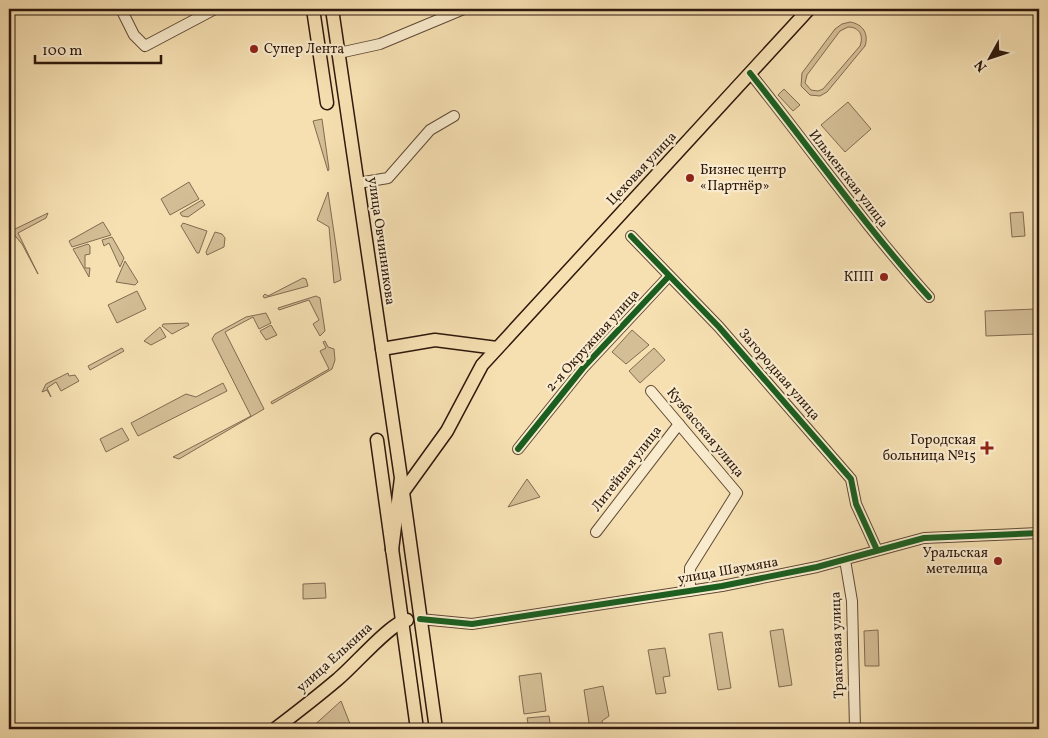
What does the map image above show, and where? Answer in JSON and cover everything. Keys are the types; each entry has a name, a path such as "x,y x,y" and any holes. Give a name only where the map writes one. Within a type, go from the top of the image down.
{"main road":[{"path":"313,9 327,103"},
{"name":"улица Овчинникова","path":"332,9 401,478 392,550"},
{"name":"Цеховая улица","path":"420,620 403,492 447,431 474,377 497,348 809,9"},
{"path":"382,349 435,340 497,348"},
{"path":"377,440 417,729"},
{"path":"401,622 420,620 436,729"},
{"name":"улица Елькина","path":"275,729 338,679 385,634 401,622"}],"street":[{"path":"121,9 134,34 145,46 215,9"},
{"path":"339,53 380,44 464,9"},
{"name":"Ильменская улица","path":"750,73 820,166 929,297"},
{"path":"358,183 388,178 430,130 454,116"},
{"name":"Загородная улица","path":"631,236 730,339 851,479 856,504 877,550"},
{"name":"2-я Окружная улица","path":"518,448 583,368 669,276"},
{"name":"Кузбасская улица","path":"651,391 737,493 690,568 690,591"},
{"name":"Литейная улица","path":"596,532 679,424"},
{"name":"улица Шаумяна","path":"420,620 472,624 690,591 783,574 933,537 1039,533"},
{"name":"Трактовая улица","path":"845,560 852,601 855,729"}],"shaded area":[{"path":"850,22 862,27 866,37 865,46 827,92 820,96 810,95 801,86 802,73 835,29 842,24","holes":["852,27 860,32 860,46 823,89 818,91 811,90 805,83 807,75 840,31"]},
{"path":"784,89 800,105 793,111 778,95"},
{"path":"848,102 871,129 845,152 821,125"},
{"path":"322,119 329,169 328,171 313,121"},
{"path":"189,182 199,199 170,215 161,199"},
{"path":"328,192 341,280 334,283 329,227 317,220"},
{"path":"202,200 205,205 188,217 182,216 180,213"},
{"path":"1023,212 1025,236 1012,237 1010,213"},
{"path":"48,213 46,218 18,233 38,274 22,244 11,231"},
{"path":"103,222 111,235 72,247 69,241"},
{"path":"183,223 207,231 199,253 197,253 181,226"},
{"path":"215,232 222,234 225,238 224,247 207,255 206,252"},
{"path":"112,237 124,258 120,267 109,243 104,246 102,240"},
{"path":"88,244 90,246 90,254 85,255 85,268 90,268 89,277 73,249"},
{"path":"125,261 138,282 135,285 116,282"},
{"path":"303,278 306,279 308,286 264,298 263,296 265,294 268,296"},
{"path":"137,291 146,309 117,323 108,305"},
{"path":"316,296 320,298 325,331 320,336 313,324 319,320 309,300 279,310 278,308"},
{"path":"1036,309 1037,334 986,336 985,311"},
{"path":"266,313 271,323 259,329 253,317 225,332 264,409 179,459 173,457 251,416 212,339 215,334 246,317"},
{"path":"188,323 189,325 172,334 162,326 163,324"},
{"path":"271,325 277,335 266,340 260,331"},
{"path":"160,327 166,337 151,345 144,341"},
{"path":"632,330 649,345 626,364 612,352"},
{"path":"325,341 328,347 334,349 335,360 332,369 272,404 271,402 329,369 320,351 326,348 323,342"},
{"path":"122,348 124,351 90,370 88,366"},
{"path":"654,348 665,360 640,383 629,371"},
{"path":"68,373 69,376 75,375 79,381 61,391 56,382 47,388 51,397 47,390 42,392 46,384"},
{"path":"223,383 227,391 138,436 131,423 186,394 196,397"},
{"path":"122,428 129,440 106,452 100,439"},
{"path":"527,479 540,497 508,507"},
{"path":"325,583 326,598 303,599 303,584"},
{"path":"783,629 792,685 779,687 770,631"},
{"path":"878,630 879,666 865,666 864,631"},
{"path":"722,632 731,688 718,690 709,634"},
{"path":"665,648 670,676 663,677 666,693 656,694 648,650"},
{"path":"541,673 546,711 524,714 519,676"},
{"path":"603,686 609,716 602,721 603,729 590,729 584,690"},
{"path":"341,701 352,729 310,729"},
{"path":"549,716 551,729 529,729 527,718"},
{"path":"385,724 386,729 352,729"}],"cycle path":[{"path":"750,73 860,215 929,297"},
{"path":"631,236 719,327 851,479 856,504 877,550"},
{"path":"518,449 583,368 669,276"},
{"path":"420,619 472,624 722,586 817,567 924,538 1039,533"}],"place":[{"name":"Супер Лента","path":"254,49"},
{"name":"Бизнес центр «Партнёр»","path":"690,178"},
{"name":"КПП","path":"884,277"},
{"name":"Городская больница №15","path":"987,448"},
{"name":"Уральская метелица","path":"998,561"}]}
